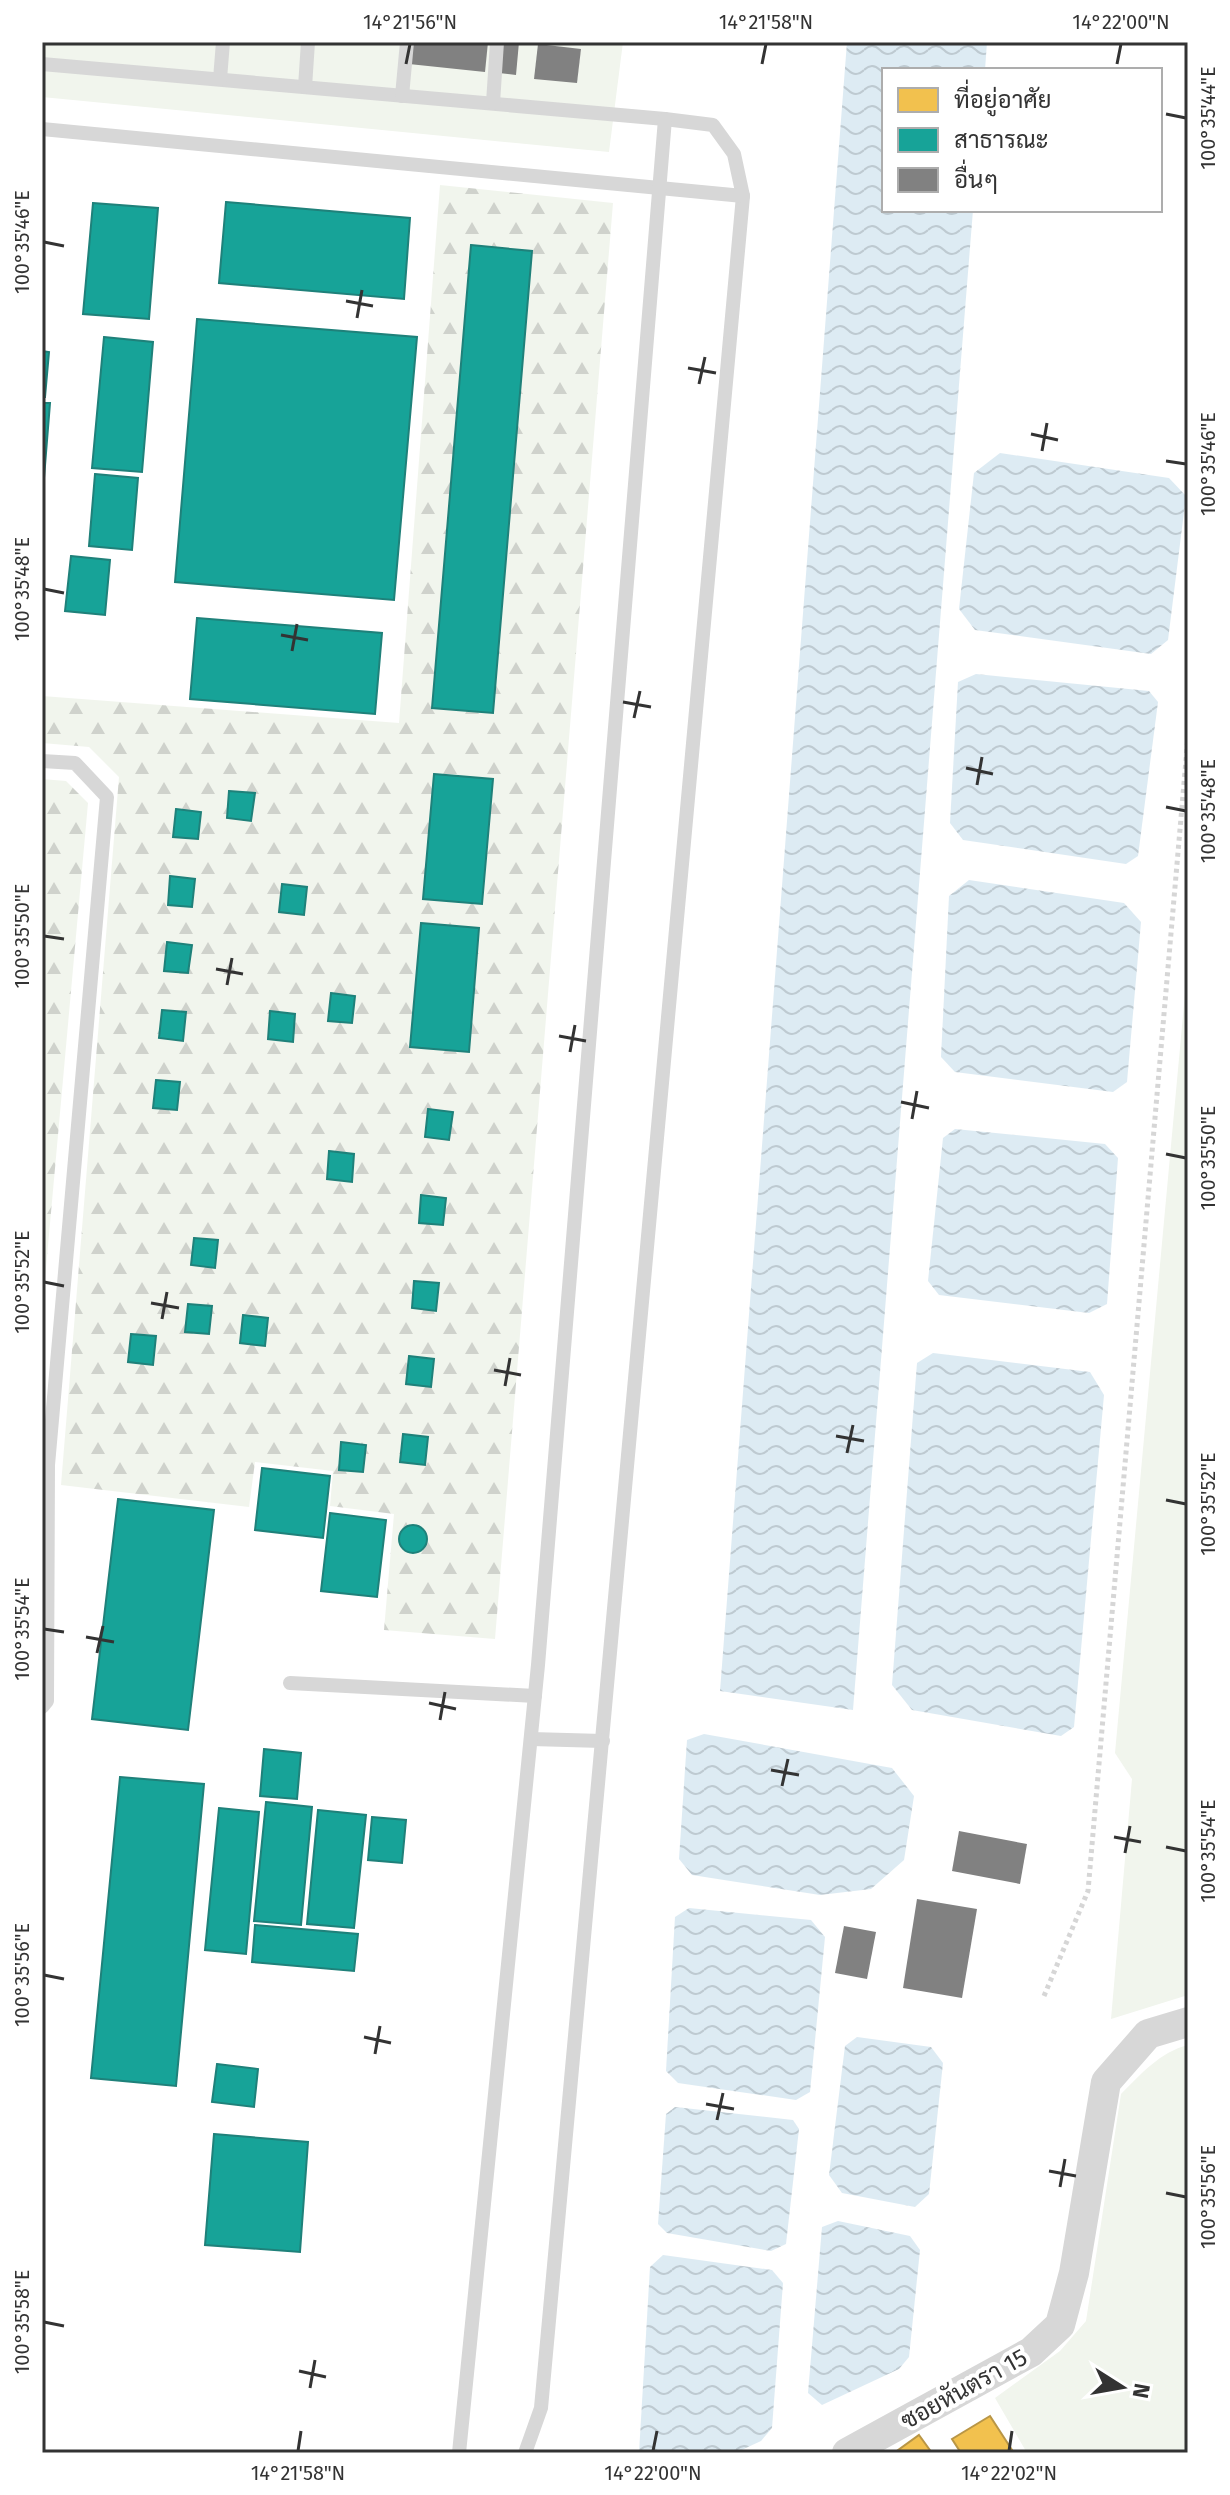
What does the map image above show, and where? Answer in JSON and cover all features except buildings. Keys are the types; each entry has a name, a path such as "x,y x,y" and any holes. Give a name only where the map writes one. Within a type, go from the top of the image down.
{"street":[{"name":"ซอยหันตรา 15","path":"847,2453 1031,2352 1060,2325 1074,2273 1106,2082 1148,2034 1188,2022"}],"lane":[{"path":"220,79 223,42"},
{"path":"305,87 308,42"},
{"path":"402,96 407,42"},
{"path":"493,103 497,42"},
{"path":"42,64 713,125 734,154 743,196 541,2408 525,2453"},
{"path":"459,2453 535,1696 665,119"},
{"path":"42,129 743,196"},
{"path":"42,761 75,763 107,797 45,1465 47,1701 42,1707"},
{"path":"290,1683 535,1696"},
{"path":"531,1739 603,1741"}],"path":[{"path":"1044,1996 1088,1891 1188,737"}],"green space":[{"path":"42,42 623,42 609,152 42,97"},
{"path":"440,185 613,203 495,1639 384,1630 394,1514 330,1506 333,1471 255,1462 249,1507 61,1485 119,777 89,747 42,743 42,696 399,723"},
{"path":"42,779 66,781 88,803 42,1312"},
{"path":"1188,961 1188,1995 1111,2019 1132,1779 1115,1753"},
{"path":"1188,2045 1188,2453 1027,2453 995,2398 1060,2351 1086,2321 1121,2094 1160,2058"}],"water":[{"path":"847,42 987,42 985,68 882,68 882,212 973,212 853,1710 720,1691"},
{"path":"1000,453 1169,478 1186,496 1168,640 1151,654 975,630 959,609 974,473"},
{"path":"976,674 1149,691 1158,702 1138,856 1126,864 963,840 950,823 958,682"},
{"path":"969,880 1124,903 1141,922 1127,1082 1113,1092 955,1072 941,1057 949,896"},
{"path":"955,1129 1105,1144 1118,1158 1107,1304 1089,1313 939,1295 928,1281 943,1138"},
{"path":"933,1353 1090,1372 1104,1395 1074,1727 1061,1736 912,1710 892,1685 917,1363"},
{"path":"704,1734 892,1768 914,1796 904,1860 871,1889 820,1895 692,1875 679,1859 687,1740"},
{"path":"689,1908 811,1920 825,1937 810,2092 796,2100 678,2083 666,2071 675,1917"},
{"path":"857,2037 931,2047 943,2063 929,2194 915,2207 842,2193 829,2175 845,2046"},
{"path":"675,2107 793,2120 799,2129 786,2244 771,2251 667,2233 658,2224 666,2114"},
{"path":"838,2221 910,2236 920,2250 909,2357 899,2369 822,2405 808,2393 822,2227"},
{"path":"663,2255 772,2270 783,2283 772,2428 761,2441 735,2453 639,2453 650,2267"}]}
